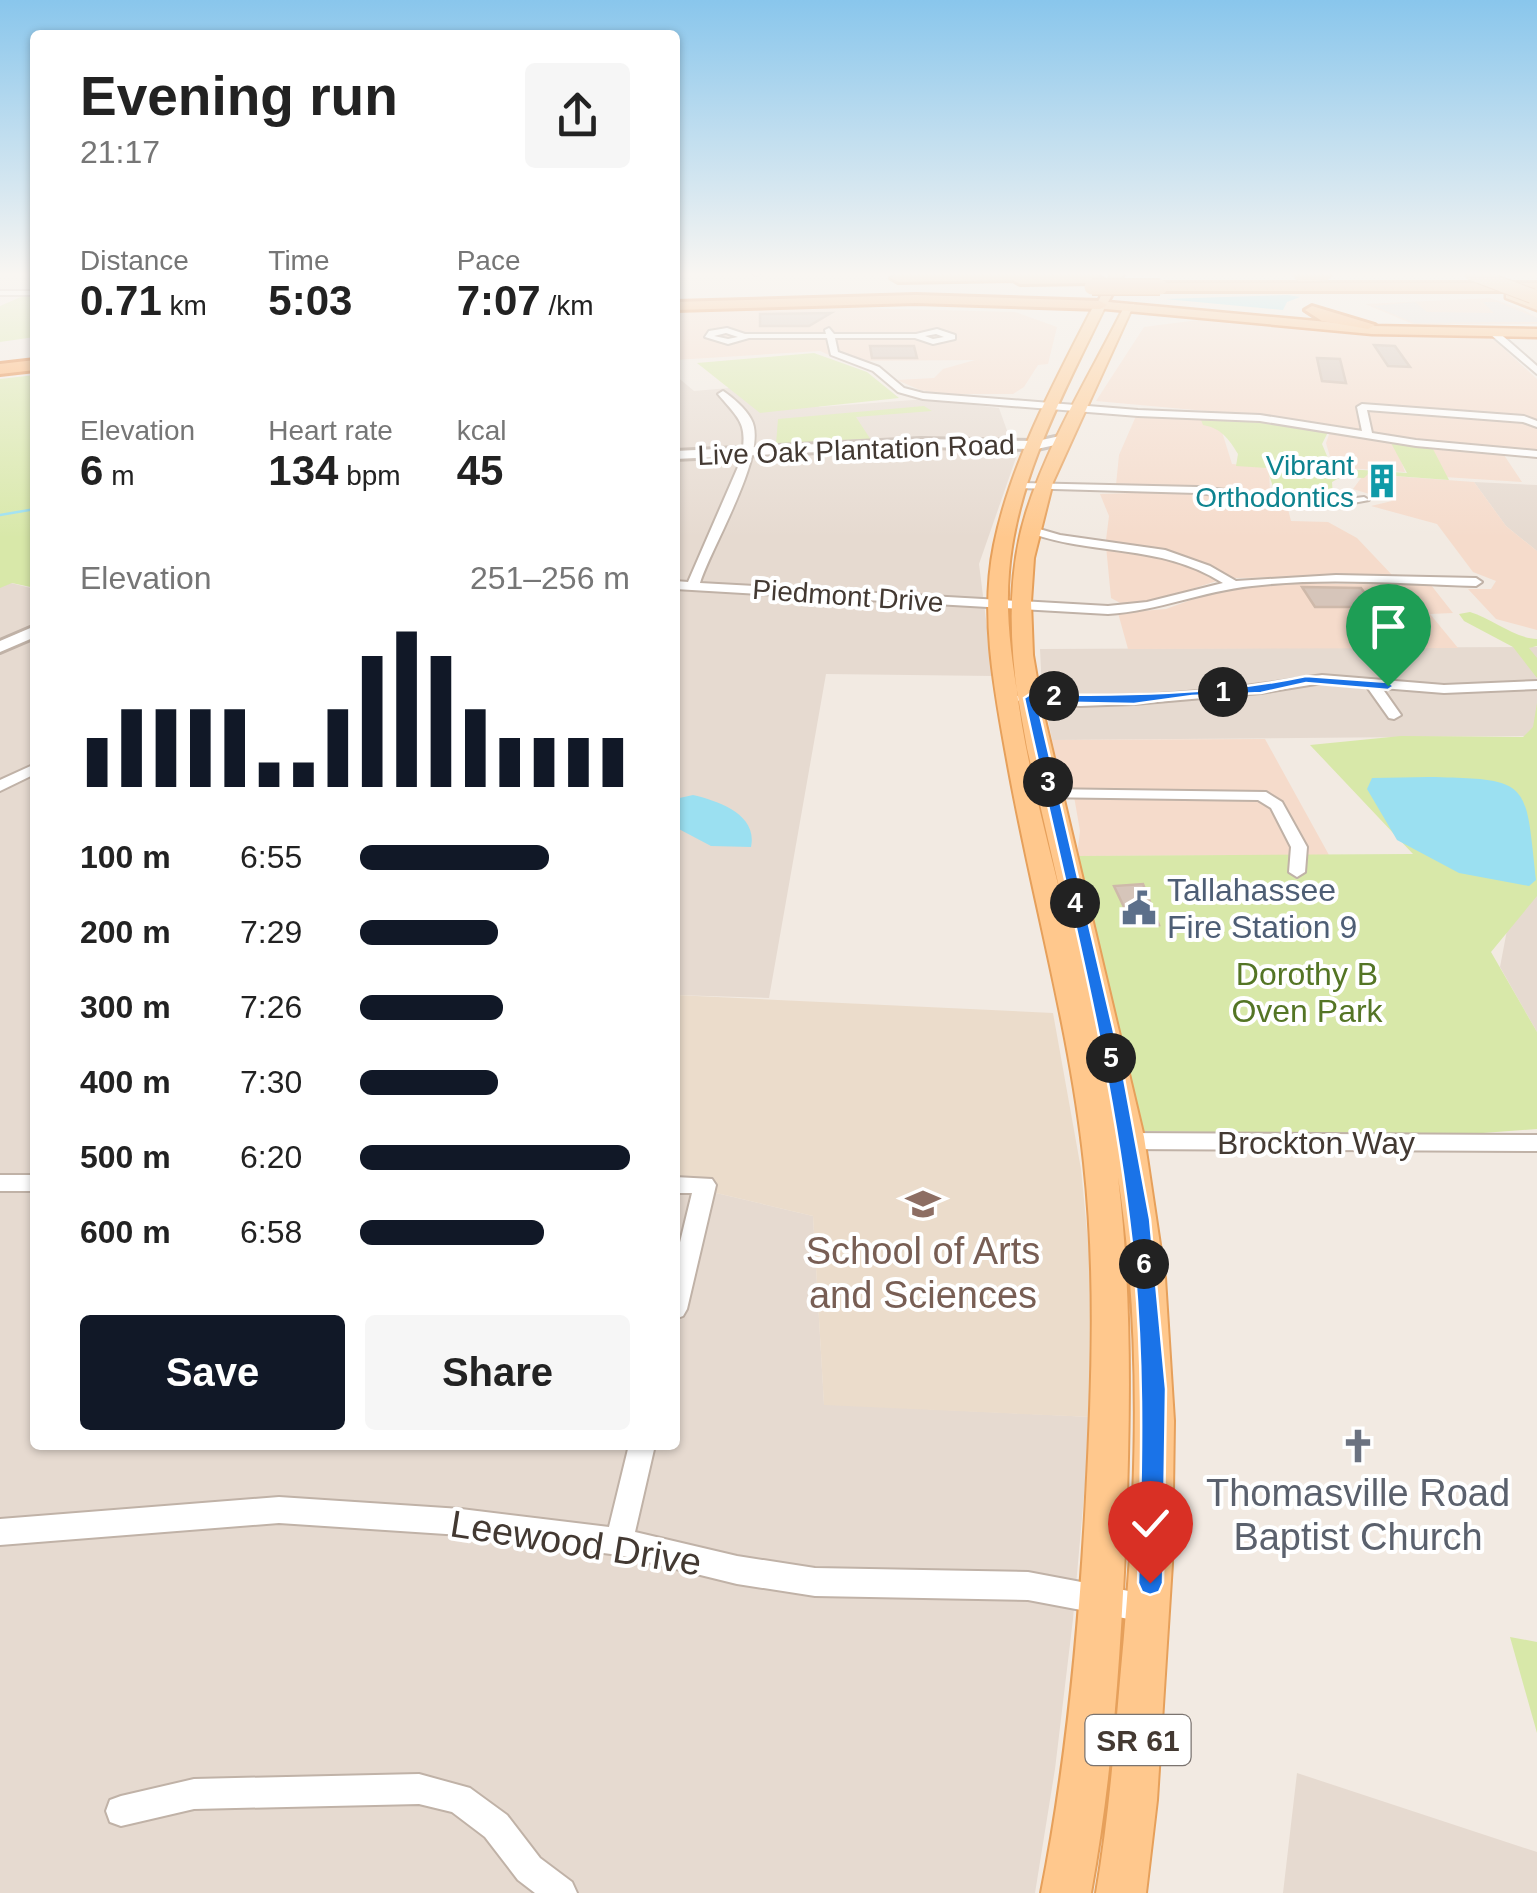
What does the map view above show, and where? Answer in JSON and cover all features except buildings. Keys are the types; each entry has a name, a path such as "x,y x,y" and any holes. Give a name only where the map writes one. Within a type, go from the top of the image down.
{"highway":[{"path":"0,366 30,362"}],"main road":[{"name":"SR 61","path":"1009,605 1028,536 1037,446 1073,361"},
{"name":"SR 61","path":"1101,361 1004,541 1009,605 1038,794 1148,1298 1155,1389 1150,1609 1121,1893"},
{"path":"1004,541 1028,536"},
{"name":"SR 61","path":"1066,1893 1096,1686 1102,1598 1111,1369 1106,1218 1112,1141"}],"street":[{"path":"856,361 876,369 901,390 962,399 1260,418 1368,436 1537,454"},
{"path":"693,586 700,557 738,482 749,450 746,416 723,394"},
{"path":"1368,436 1362,407 1524,418 1537,424"},
{"name":"Live Oak Plantation Road","path":"680,455 921,442 1056,448"},
{"path":"1031,489 1221,491 1332,504 1364,500"},
{"path":"1028,536 1164,554 1210,570 1233,584"},
{"name":"Piedmont Drive","path":"680,585 1138,609 1170,604 1233,584 1278,580 1476,582"},
{"path":"0,647 30,633"},
{"path":"1026,698 1134,700 1261,689 1306,680 1444,689 1537,685"},
{"path":"1373,685 1394,715"},
{"path":"0,786 30,771"},
{"path":"1038,794 1261,794 1277,804 1299,847 1297,872"},
{"name":"Brockton Way","path":"1112,1141 1537,1143"},
{"path":"0,1183 30,1183"},
{"path":"680,1185 704,1185 680,1287"},
{"path":"619,1542 641,1450"},
{"name":"Leewood Drive","path":"0,1532 279,1510 460,1522 619,1542 737,1570 816,1582 1028,1586 1150,1609"},
{"path":"121,1811 194,1794 419,1789 458,1799 496,1826 529,1869 561,1893"}],"shaded area":[{"path":"970,361 1049,361 1038,365 1024,387 1013,394 944,394 920,390 897,380 934,378 943,369"},
{"path":"1122,361 1518,361 1537,379 1537,452 1436,443 1272,417 1096,401"},
{"path":"680,379 694,391 799,382 819,407 927,399 999,408 1010,439 891,439 680,453"},
{"path":"1136,416 1218,419 1232,464 1269,467 1270,493 1202,486 1116,485 1119,455"},
{"path":"1330,432 1395,443 1405,472 1333,467 1326,443"},
{"path":"931,443 1015,448 1018,452 979,564 993,676 826,674 769,998 680,995 680,456"},
{"path":"1432,449 1504,455 1522,482 1444,477"},
{"path":"1364,474 1474,482 1506,526 1537,551 1537,630 1496,619 1468,589 1491,589 1496,581 1473,572 1437,524 1371,506 1392,501 1353,489"},
{"path":"1474,482 1537,485 1537,551 1506,526"},
{"path":"1195,491 1286,501 1291,521 1328,522 1357,538 1393,576 1233,578 1182,556 1106,540 1109,516 1100,494"},
{"path":"1106,546 1179,560 1217,581 1154,601 1122,604 1111,598"},
{"path":"11,583 30,588 30,629 0,643 0,587"},
{"path":"1265,583 1431,585 1453,613 1430,614 1458,648 1128,649 1118,613 1166,609 1210,593"},
{"path":"30,635 30,1450 680,1450 680,1178 714,1179 712,1192 813,1216 824,1404 1091,1417 1073,1619 1035,1893 0,1893 0,649"},
{"path":"1537,647 1537,736 1052,740 1042,690 1040,649"},
{"path":"1265,739 1329,855 1077,856 1080,831 1072,788 1062,784 1052,740"},
{"path":"1537,873 1537,1032 1500,967 1514,893"},
{"name":"School of Arts and Sciences","path":"680,995 1053,1013 1081,1169 1092,1283 1091,1417 824,1405 813,1216 712,1192 714,1179 680,1178"},
{"path":"1297,1773 1537,1852 1537,1893 1283,1893"}],"green space":[{"path":"837,361 867,372 899,398 760,413 697,363"},
{"path":"30,376 30,587 12,583 0,588 0,379"},
{"path":"924,406 932,411 856,417 871,440 776,444 778,419"},
{"path":"1201,420 1273,423 1328,432 1322,444 1332,468 1407,473 1391,443 1433,449 1449,480 1368,474 1364,478 1341,477 1332,482 1333,496 1275,493 1267,468 1236,466 1238,454 1231,444"},
{"path":"1470,612 1537,639 1537,646 1529,648 1537,658 1537,678 1513,647 1464,621 1459,614"},
{"name":"Dorothy B Oven Park","path":"1537,703 1537,896 1491,952 1537,1032 1537,1129 1456,1135 1140,1131 1077,856 1413,854 1310,745 1401,736 1523,737 1533,727"},
{"path":"1510,1637 1537,1642 1537,1733"}],"water":[{"path":"1372,778 1488,780 1517,792 1529,822 1536,880 1529,886 1459,873 1397,840 1367,789"},
{"path":"693,795 734,811 748,826 751,847 711,846 680,830 680,798"}],"waterway":[{"path":"0,515 30,510"}],"place":[{"name":"Vibrant Orthodontics","path":"1382,481"},
{"name":"Tallahassee Fire Station 9","path":"1139,908"},
{"name":"School of Arts and Sciences","path":"923,1204"},
{"name":"Thomasville Road Baptist Church","path":"1358,1446"}],"route":[{"path":"1150,1583 1155,1389 1140,1219 1112,1062 1030,698 1134,700 1261,689 1306,680 1388,686"}]}
